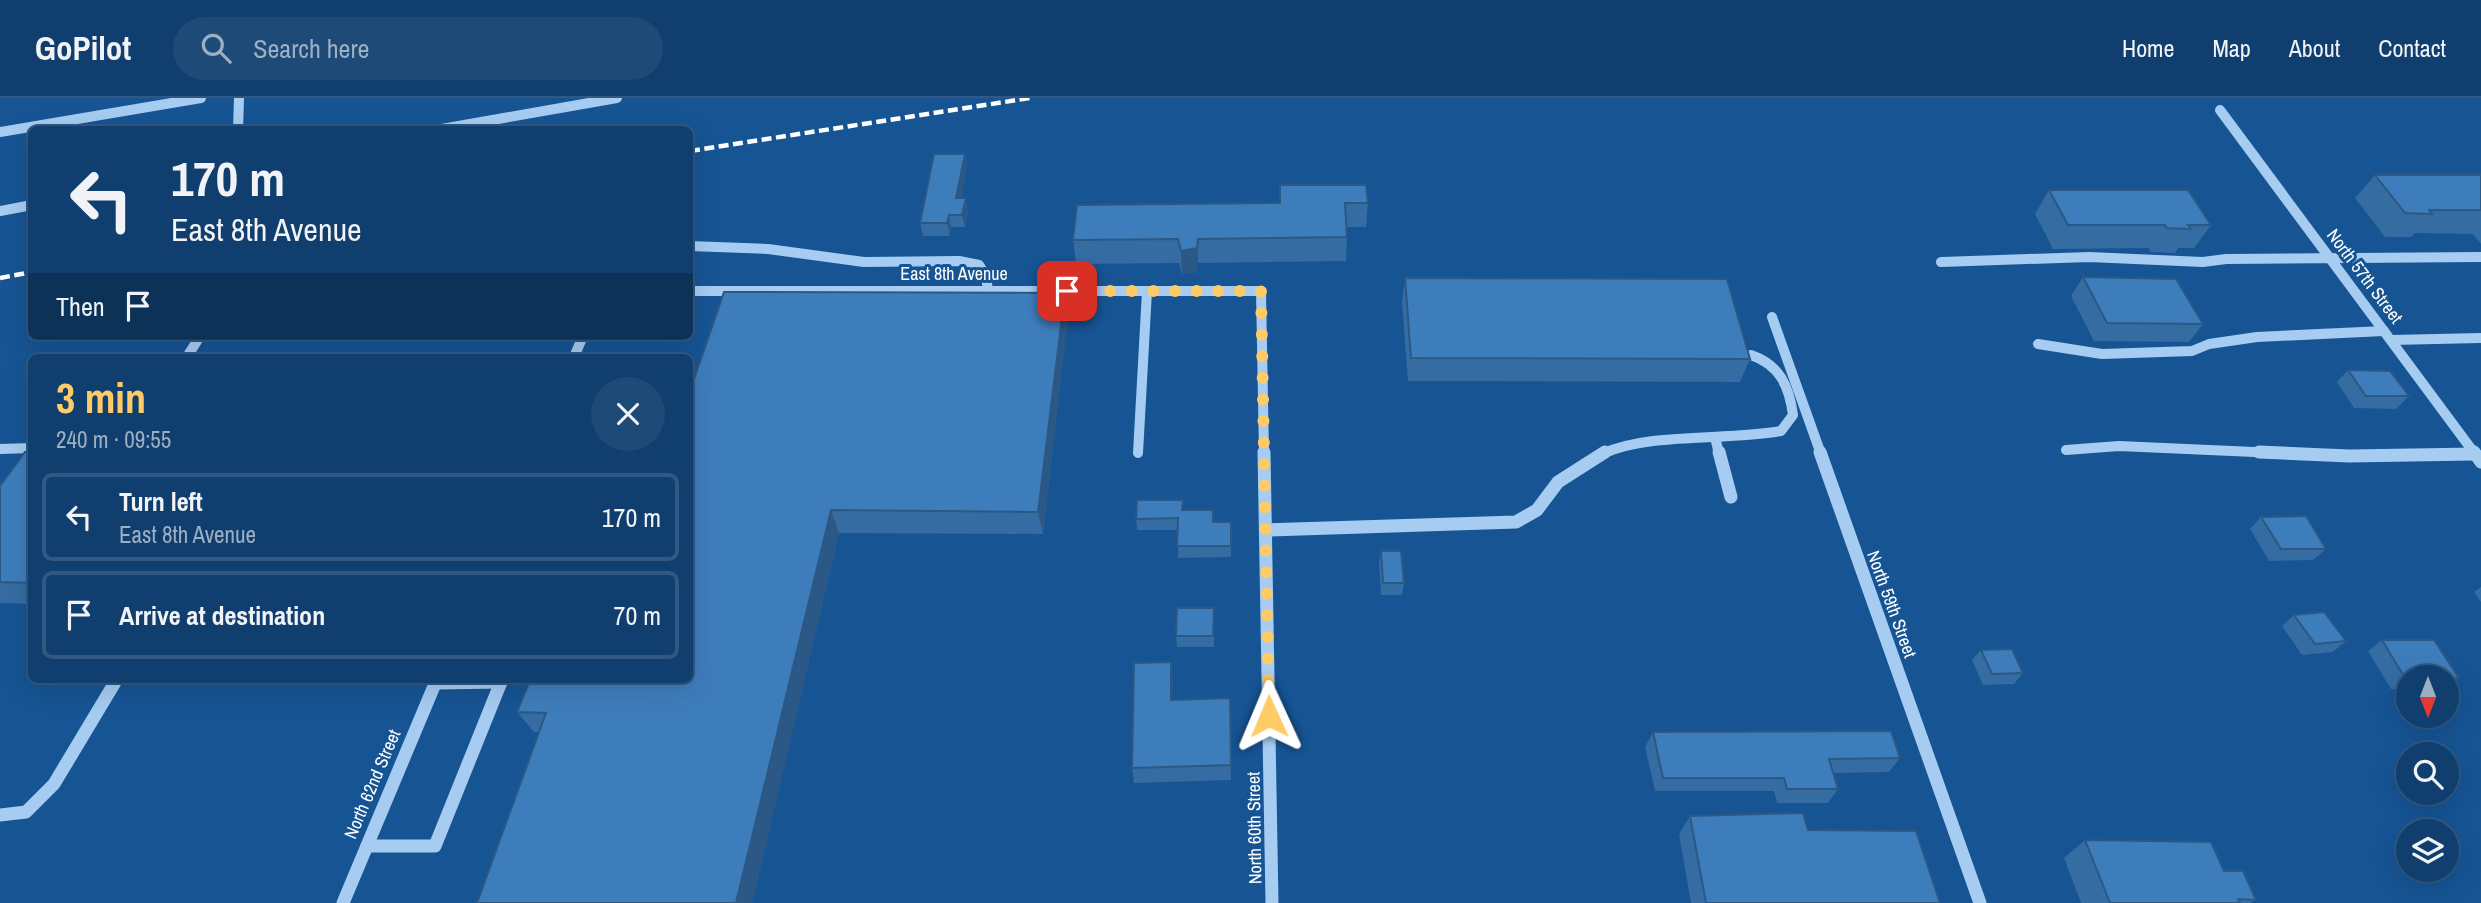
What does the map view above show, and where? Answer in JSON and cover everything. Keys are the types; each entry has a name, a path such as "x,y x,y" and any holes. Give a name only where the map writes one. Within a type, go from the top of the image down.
{"street":[{"path":"35,126 201,98"},
{"path":"238,126 239,98"},
{"path":"459,126 617,98"},
{"name":"North 57th Street","path":"2220,110 2478,458"},
{"path":"0,132 28,127"},
{"path":"0,211 28,206"},
{"path":"693,246 768,250 864,262 959,261 979,265 986,276 988,291"},
{"path":"1941,262 2089,257 2203,262 2226,259 2481,257"},
{"name":"East 8th Avenue","path":"693,291 1261,291"},
{"path":"1138,453 1147,291"},
{"name":"North 60th Street","path":"1261,291 1272,903"},
{"name":"North 59th Street","path":"1772,317 1980,903"},
{"path":"2038,344 2102,354 2192,351 2203,345 2262,337 2481,338"},
{"path":"1266,530 1516,522 1537,510 1558,482 1605,452 1653,442 1761,435 1781,430 1793,415 1787,380 1773,366 1751,355"},
{"path":"1715,438 1731,497"},
{"path":"2066,450 2119,446 2349,456 2478,458"},
{"path":"0,449 28,448"},
{"path":"0,815 26,812 54,784 115,683"},
{"name":"North 62nd Street","path":"342,903 436,683"},
{"path":"367,846 435,846 501,683"}],"building":[{"path":"934,154 965,154 956,198 966,198 962,215 949,215 947,223 920,223"},
{"path":"2375,175 2481,175 2481,210 2405,213"},
{"path":"1280,185 1366,185 1368,203 1345,203 1347,237 1198,239 1197,248 1181,251 1178,239 1073,240 1077,205 1280,203"},
{"path":"2049,190 2188,190 2211,225 2188,225 2191,229 2167,228 2165,225 2068,225"},
{"path":"2083,277 2176,279 2203,324 2107,323"},
{"path":"1405,278 1727,279 1750,359 1411,358"},
{"path":"724,292 1065,293 1038,512 831,510 736,903 477,903 546,713 517,712 529,683 693,683 693,382"},
{"path":"2348,370 2390,371 2409,396 2366,396"},
{"path":"25,452 28,452 28,583 0,582 0,486"},
{"path":"1137,500 1183,500 1182,510 1213,510 1213,522 1231,522 1231,546 1177,546 1178,518 1136,519"},
{"path":"2306,516 2326,549 2281,549 2261,517"},
{"path":"1381,551 1401,551 1404,583 1383,583"},
{"path":"1177,608 1214,608 1213,636 1176,636"},
{"path":"2324,612 2346,641 2315,644 2294,615"},
{"path":"2382,640 2434,640 2450,665 2397,665"},
{"path":"2012,649 2023,673 1992,674 1981,650"},
{"path":"1171,662 1171,700 1230,698 1231,765 1132,768 1134,663"},
{"path":"1891,731 1900,758 1829,759 1838,789 1787,789 1784,778 1663,778 1653,732"},
{"path":"1803,813 1808,830 1916,831 1940,903 1706,903 1690,816"},
{"path":"2085,840 2211,842 2224,871 2243,871 2256,900 2238,899 2240,903 2110,903"}],"railway":[{"path":"693,151 1030,98"},
{"path":"0,278 28,273"}],"route":[{"path":"1067,291 1261,291 1269,716"}]}
